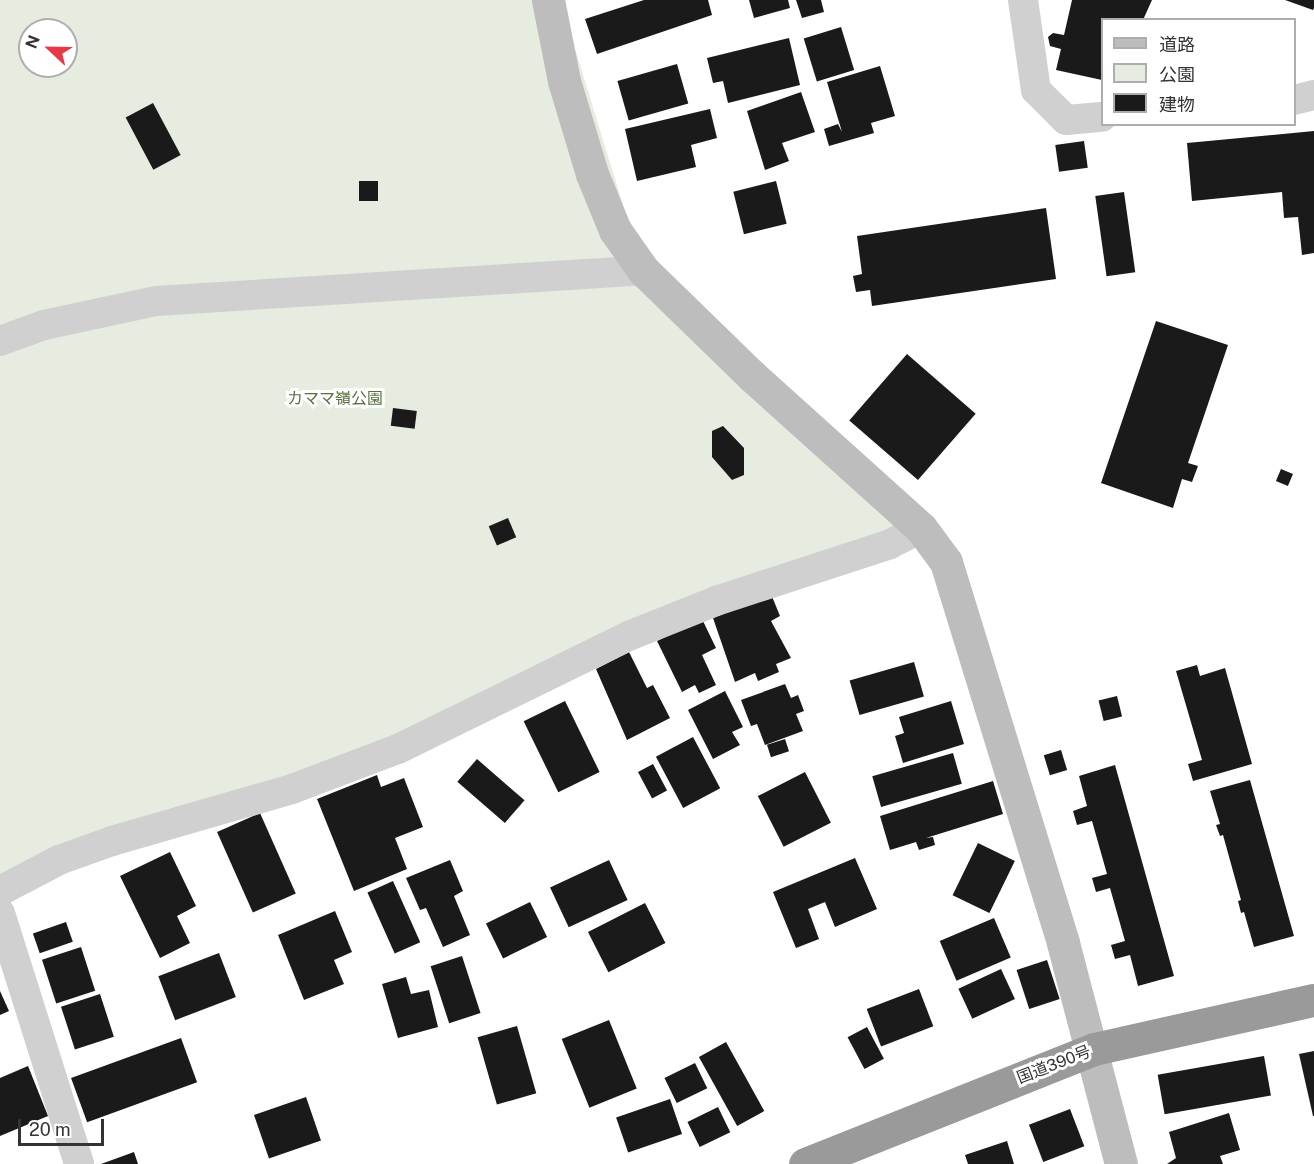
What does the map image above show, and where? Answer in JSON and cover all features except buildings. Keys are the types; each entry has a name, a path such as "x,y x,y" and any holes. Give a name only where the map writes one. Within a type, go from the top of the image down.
{"highway":[{"name":"国道390号","path":"805,1164 1094,1049 1314,1000"}],"street":[{"path":"548,0 564,81 592,174 615,230 643,270 752,376 921,528 946,562 1094,1049 1121,1164"},
{"path":"1023,0 1036,90 1066,120 1101,117"},
{"path":"1296,100 1314,95"},
{"path":"0,341 44,325 156,301 643,270"},
{"path":"0,891 59,860 112,841 292,789 398,748 631,634 716,601 890,544 921,528"},
{"path":"0,913 79,1164"}],"green space":[{"name":"カママ嶺公園","path":"0,0 560,0 643,270 921,528 261,798 0,892"}]}
